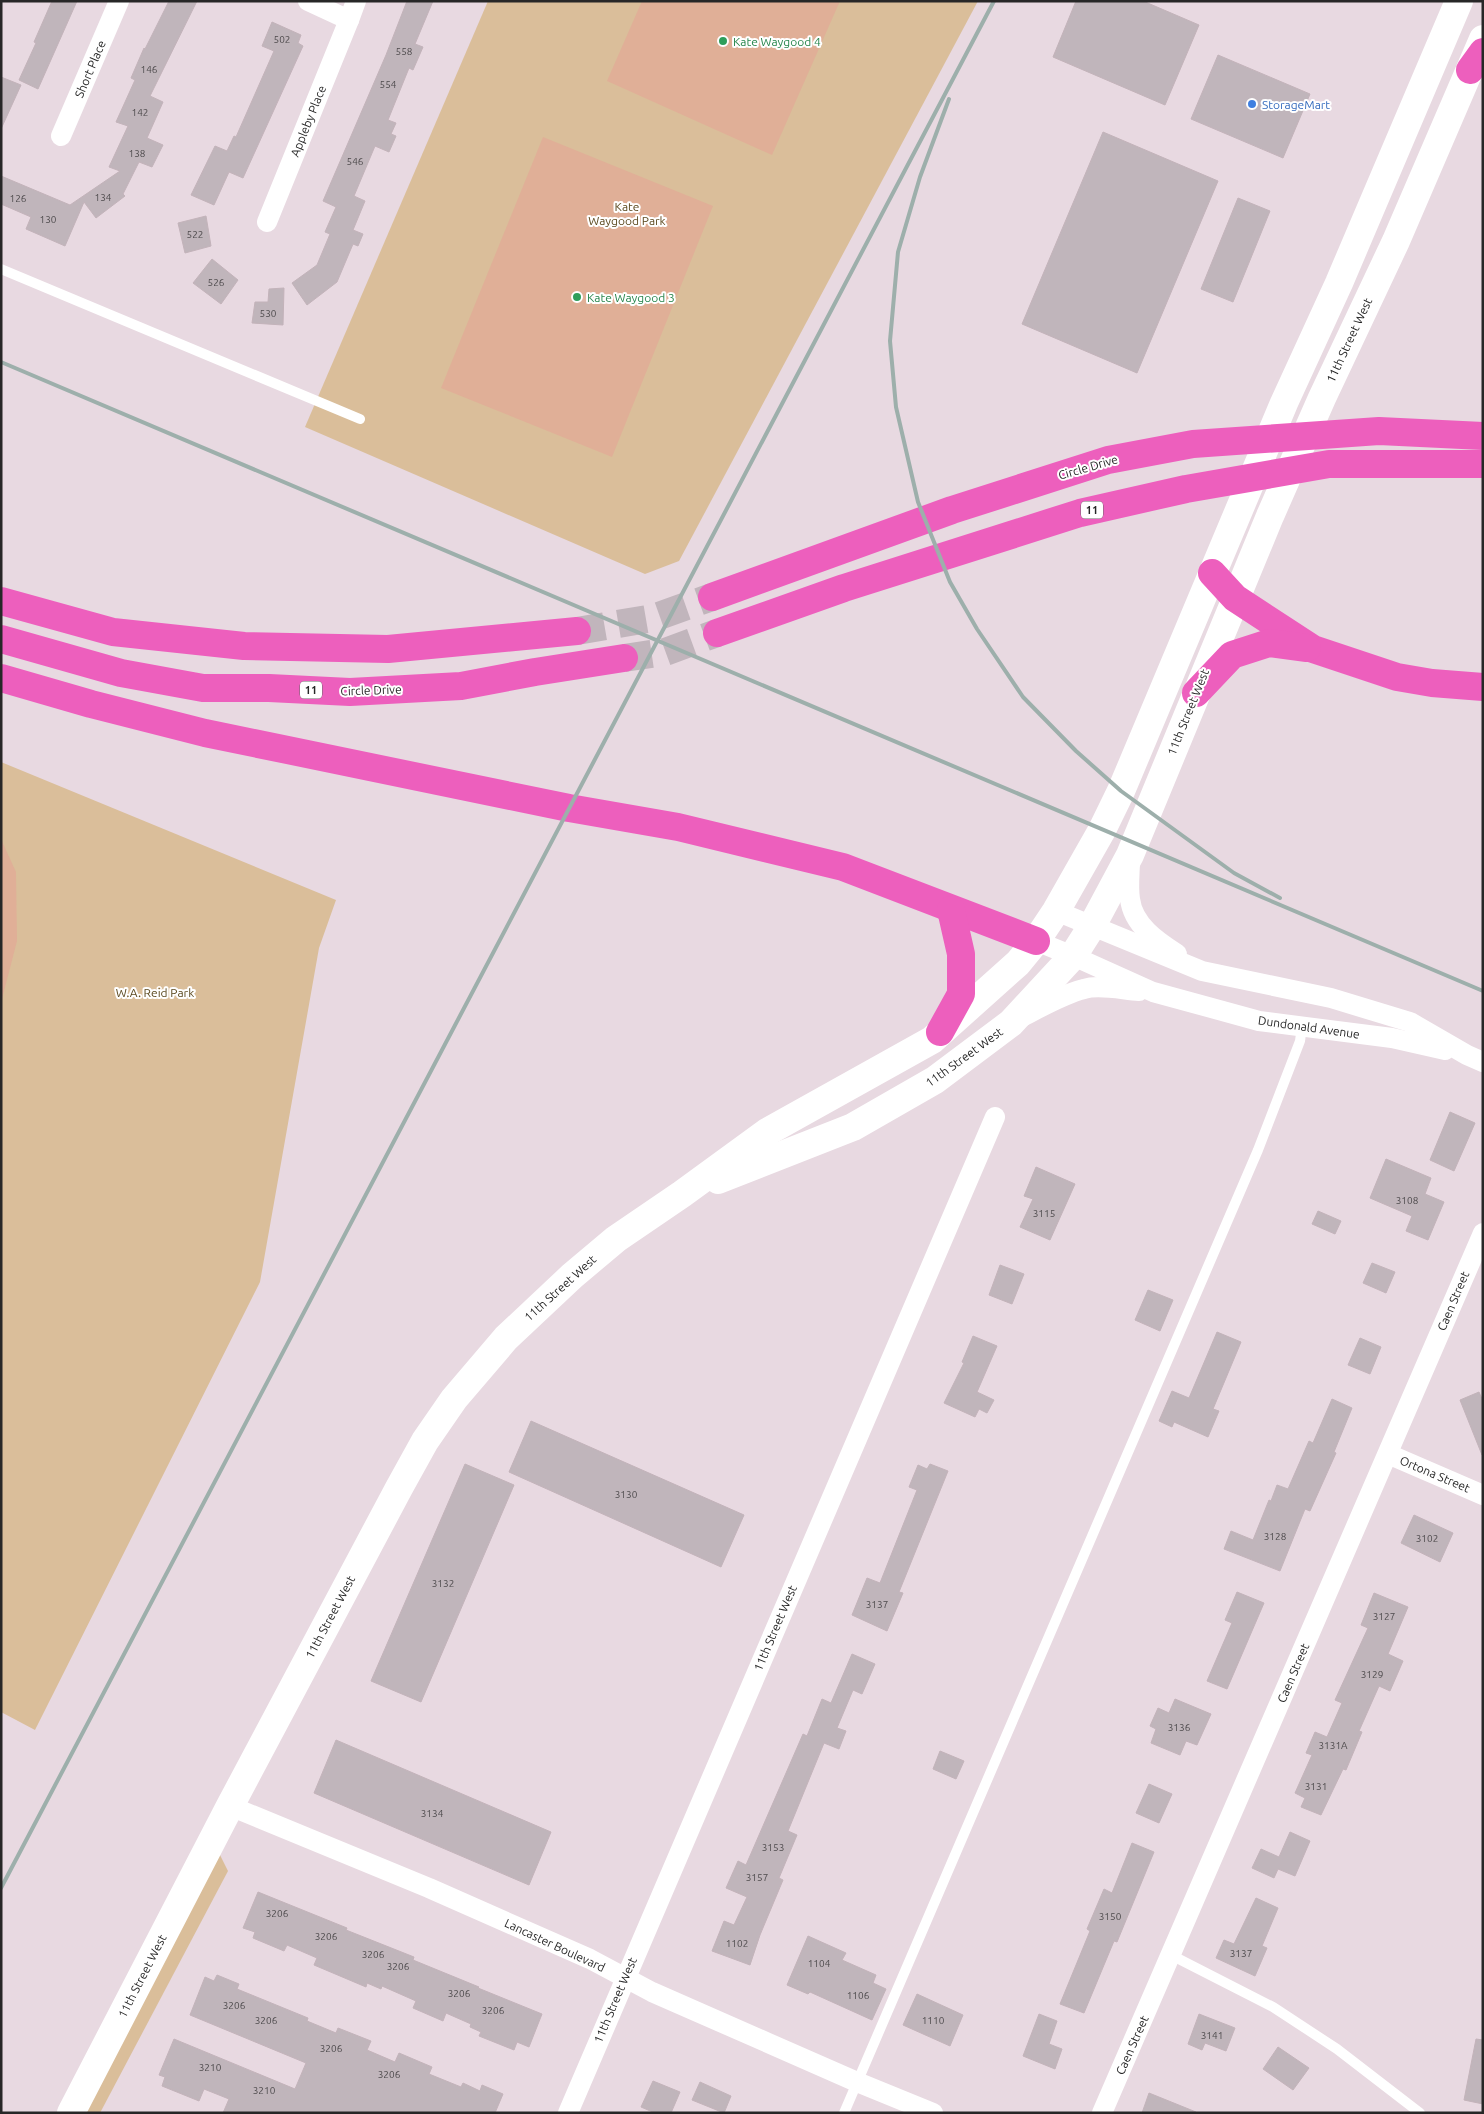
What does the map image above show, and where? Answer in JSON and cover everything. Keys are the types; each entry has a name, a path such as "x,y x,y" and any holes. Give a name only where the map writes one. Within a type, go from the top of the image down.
{"highway":[{"name":"Circle Drive","path":"712,598 952,510 1108,460 1193,444 1379,430 1483,436"},
{"name":"11","path":"717,633 844,588 1080,513 1186,489 1329,464 1483,464"},
{"path":"1212,573 1235,598 1313,649"},
{"path":"1,601 113,632 244,646 388,649 577,631"},
{"name":"Circle Drive","path":"1,639 121,673 203,688 269,688 350,692 461,686 624,658"},
{"path":"1196,693 1232,655 1269,643 1313,649 1397,678 1483,687"},
{"path":"1,678 91,704 205,733 569,808 678,827 843,867 1036,941"},
{"path":"940,1032 962,994 961,954 951,910"}],"main road":[{"name":"11th Street West","path":"70,2113 399,1488 425,1442 454,1399 506,1338 572,1276 616,1239 767,1132 932,1040 1018,964 1056,911 1102,830 1121,791 1233,521 1339,283 1459,1"},
{"name":"11th Street West","path":"682,1194 853,1126 935,1080 1011,1023 1074,956 1130,854 1270,516 1322,398 1396,241 1476,61 1483,38"}],"street":[{"name":"Short Place","path":"60,136 118,1"},
{"path":"308,1 353,10"},
{"name":"Appleby Place","path":"267,222 353,10"},
{"name":"Dundonald Avenue","path":"1130,854 1130,900 1137,921 1160,942 1202,971"},
{"name":"Dundonald Avenue","path":"1056,911 1202,971 1331,998 1410,1022 1475,1058"},
{"name":"Dundonald Avenue","path":"1036,941 1153,992 1259,1021 1392,1038 1475,1058"},
{"name":"Dundonald Avenue","path":"1011,1023 1051,1002 1086,988 1153,992"},
{"name":"11th Street West","path":"568,2113 995,1117"},
{"name":"Caen Street","path":"1102,2113 1483,1233"},
{"name":"Ortona Street","path":"1388,1454 1483,1494"},
{"name":"Lancaster Boulevard","path":"230,1806 429,1888 590,1959 624,1979 857,2082 933,2113"}],"lane":[{"path":"1,269 360,419"},
{"path":"844,2113 1258,1150 1300,1041 1302,1027"},
{"path":"1171,1955 1272,2007 1337,2050 1420,2113"}],"green space":[{"name":"Kate Waygood Park","path":"488,1 978,1 679,561 645,574 305,427"},
{"name":"Kate Waygood 4","path":"642,1 840,1 772,155 607,81"},
{"name":"Kate Waygood 3","path":"543,137 713,206 612,457 441,388"},
{"name":"W.A. Reid Park","path":"1,762 336,900 319,948 260,1282 35,1730 1,1712"},
{"path":"1,839 16,872 17,941 1,1003"},
{"path":"219,1853 228,1871 100,2113 83,2113"}],"building":[{"path":"52,1 77,1 38,89 19,80"},
{"path":"169,1 197,1 150,96 163,102 147,138 163,145 152,167 139,162 123,194 125,196 96,218 84,202 65,246 26,229 31,217 1,204 1,176 70,205 120,171 109,167 128,126 116,122 135,80 131,78 144,48"},
{"path":"407,1 433,1 415,44 423,47 413,70 409,68 388,120 396,123 391,134 396,136 389,152 375,146 354,196 365,201 353,230 363,234 358,246 353,244 337,282 307,305 292,283 317,265 330,234 325,232 336,207 323,201 386,55"},
{"path":"1076,1 1143,1 1199,25 1165,105 1053,57"},
{"path":"272,22 301,35 298,43 303,46 243,178 229,172 214,205 191,195 215,146 227,151 234,136 236,137 274,51 262,46"},
{"name":"StorageMart","path":"1218,55 1310,94 1283,158 1191,119"},
{"path":"1,77 21,85 1,129"},
{"path":"1103,132 1218,181 1137,373 1022,324"},
{"path":"1238,198 1270,211 1233,302 1201,289"},
{"path":"206,216 211,246 185,253 178,223"},
{"path":"212,259 238,280 221,304 193,283"},
{"path":"284,288 283,325 252,323 255,302 268,302 269,289"},
{"path":"1450,1112 1475,1123 1454,1171 1430,1160"},
{"path":"1386,1159 1431,1178 1425,1194 1444,1202 1428,1240 1406,1231 1412,1216 1370,1198"},
{"path":"1036,1167 1075,1184 1050,1240 1020,1227 1033,1199 1024,1196"},
{"path":"1318,1211 1341,1221 1335,1234 1312,1224"},
{"path":"1372,1263 1395,1272 1386,1293 1363,1283"},
{"path":"1000,1265 1024,1274 1012,1304 989,1295"},
{"path":"1148,1290 1173,1300 1160,1331 1135,1320"},
{"path":"1217,1332 1241,1342 1213,1409 1219,1411 1208,1437 1174,1422 1172,1427 1159,1421 1172,1391 1189,1398"},
{"path":"973,1336 997,1346 977,1392 994,1400 987,1413 979,1409 975,1417 944,1403 964,1363 962,1362"},
{"path":"1360,1338 1381,1347 1370,1374 1348,1365"},
{"path":"1479,1392 1483,1401 1482,1455 1460,1400"},
{"path":"1332,1399 1352,1408 1334,1452 1336,1453 1310,1511 1305,1509 1280,1571 1224,1549 1231,1531 1253,1540 1277,1485 1288,1489 1309,1441 1313,1443"},
{"path":"531,1421 744,1515 721,1567 509,1472"},
{"path":"465,1464 514,1485 421,1702 371,1681"},
{"path":"930,1464 948,1471 899,1592 903,1593 887,1631 852,1615 867,1578 880,1583 917,1490 909,1487 918,1465 927,1469"},
{"path":"1414,1515 1453,1533 1440,1562 1401,1543"},
{"path":"1237,1592 1264,1603 1227,1689 1207,1681 1232,1623 1225,1620"},
{"path":"1374,1593 1408,1607 1388,1654 1403,1661 1390,1691 1379,1686 1359,1731 1362,1732 1346,1770 1343,1769 1321,1815 1301,1807 1305,1798 1295,1793 1312,1755 1306,1753 1315,1732 1327,1737 1342,1703 1335,1700 1368,1628 1361,1625"},
{"path":"852,1654 875,1664 862,1694 853,1690 837,1728 846,1731 839,1749 824,1743 788,1831 797,1835 779,1878 783,1880 760,1935 750,1965 712,1951 724,1921 734,1925 747,1897 726,1888 738,1861 746,1865 803,1734 807,1736 822,1699 831,1703"},
{"path":"1175,1699 1211,1714 1197,1745 1186,1741 1180,1755 1151,1743 1156,1729 1150,1726 1158,1708 1169,1713"},
{"path":"336,1740 551,1832 529,1885 314,1793"},
{"path":"940,1751 964,1761 956,1779 933,1769"},
{"path":"1149,1784 1172,1794 1159,1823 1136,1813"},
{"path":"1290,1832 1310,1841 1295,1876 1278,1869 1274,1878 1252,1868 1261,1849 1279,1857"},
{"path":"1132,1843 1154,1852 1117,1942 1114,1941 1084,2013 1060,2004 1090,1931 1087,1929 1104,1889 1112,1893"},
{"path":"258,1892 347,1928 346,1930 414,1957 413,1960 542,2014 529,2047 517,2042 514,2050 479,2036 481,2032 470,2027 471,2024 446,2013 443,2021 413,2008 416,2001 382,1986 381,1989 367,1983 366,1987 314,1965 317,1958 287,1945 284,1951 253,1938 255,1932 243,1928"},
{"path":"1256,1898 1278,1908 1262,1946 1267,1948 1255,1976 1216,1958 1224,1940 1234,1944"},
{"path":"808,1936 846,1953 842,1960 876,1975 873,1983 886,1989 872,2020 810,1992 808,1994 787,1985"},
{"path":"217,1975 239,1984 237,1989 308,2018 307,2021 336,2033 338,2028 371,2041 367,2050 395,2062 399,2053 432,2067 429,2074 461,2087 463,2083 480,2091 482,2085 503,2094 495,2113 223,2113 229,2099 204,2089 199,2101 162,2086 165,2077 159,2075 174,2039 295,2089 306,2063 190,2015 205,1977 214,1981"},
{"path":"917,1994 963,2015 950,2046 903,2025"},
{"path":"1039,2014 1057,2021 1049,2044 1062,2049 1055,2069 1023,2056"},
{"path":"1199,2014 1235,2028 1226,2051 1205,2043 1202,2050 1188,2044"},
{"path":"1476,2039 1483,2040 1483,2104 1464,2100"},
{"path":"1278,2047 1309,2068 1293,2090 1263,2069"},
{"path":"653,2081 680,2092 671,2113 655,2113 641,2107"},
{"path":"700,2082 731,2096 724,2113 692,2100"},
{"path":"1149,2093 1196,2112 1196,2113 1142,2113"}],"tunnel":[{"path":"577,631 653,618 712,597"},
{"path":"624,658 665,652 717,633"}],"railway":[{"path":"1,1888 994,1"},
{"path":"949,99 920,177 898,252 890,341 896,407 918,502 950,582 977,629 1023,697 1076,751 1121,791 1234,873 1280,898"},
{"path":"1,362 1483,991"}],"place":[{"name":"Kate Waygood 4","path":"723,41"},
{"name":"StorageMart","path":"1252,104"},
{"name":"Kate Waygood 3","path":"577,297"}]}
